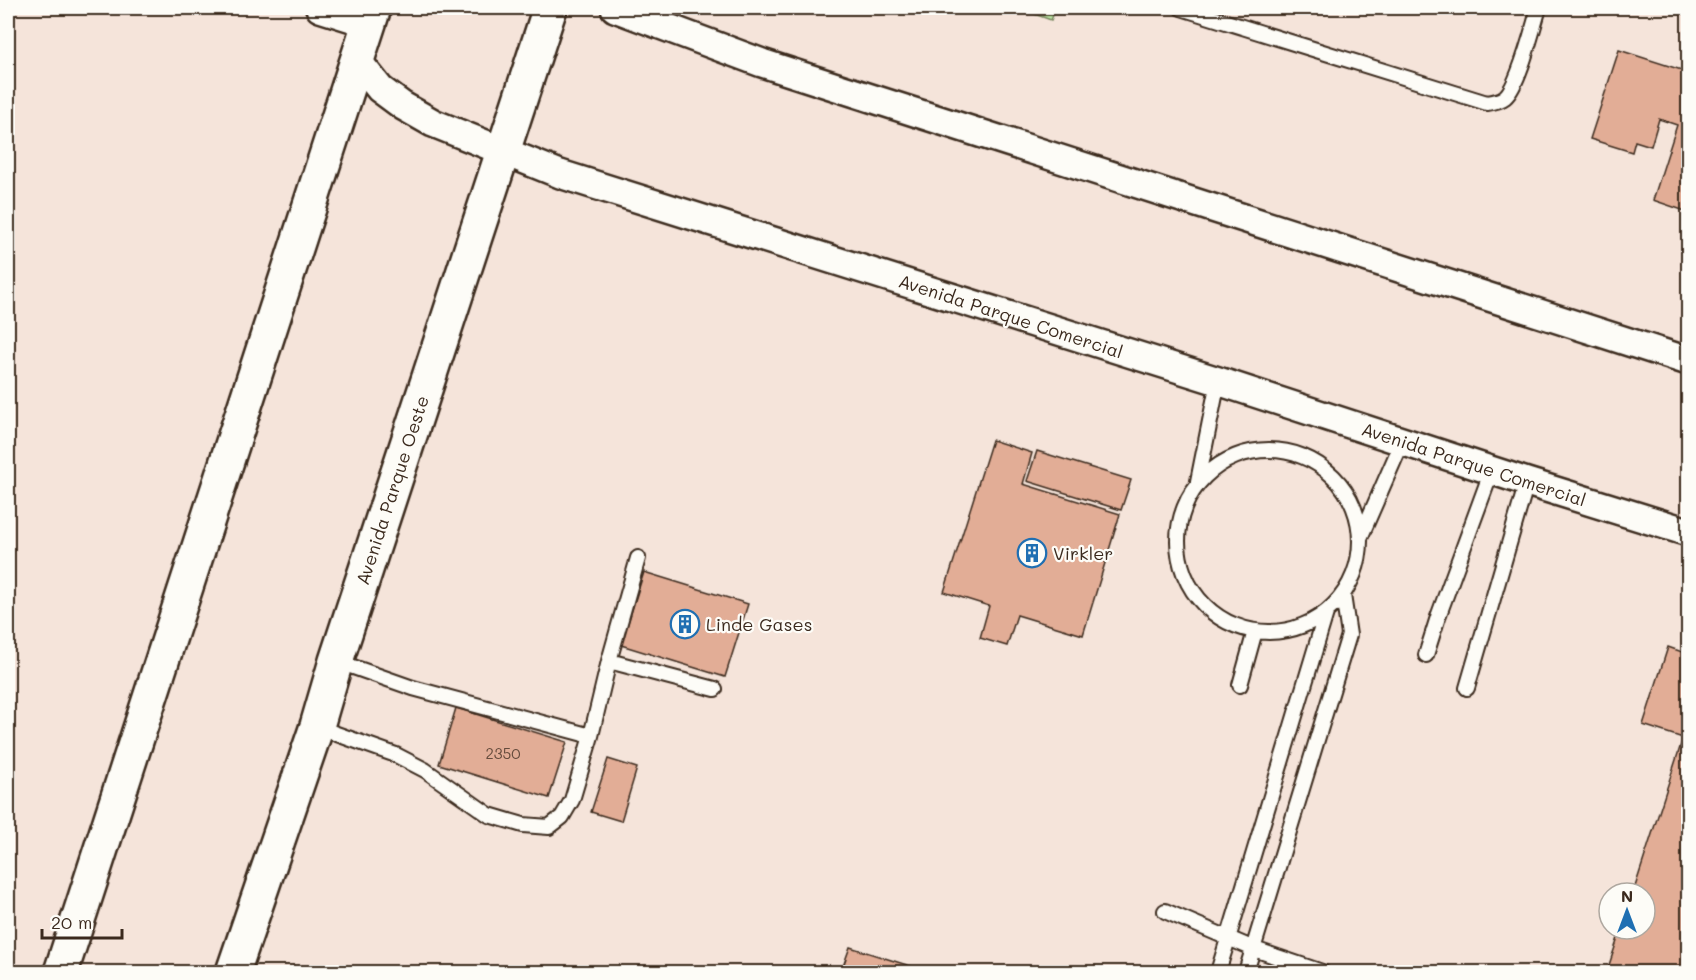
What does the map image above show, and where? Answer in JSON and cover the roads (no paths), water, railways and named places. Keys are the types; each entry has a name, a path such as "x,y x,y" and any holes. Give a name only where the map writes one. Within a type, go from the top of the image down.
{"street":[{"path":"61,972 371,15 320,8"},
{"name":"Avenida Parque Oeste","path":"234,972 317,726 336,661 550,8"},
{"path":"615,8 773,67 1689,360"},
{"name":"Avenida Parque Comercial","path":"356,59 380,88 403,106 433,123 560,174 1689,532"}],"lane":[{"path":"1181,8 1488,103 1499,101 1508,95 1516,78 1539,8"},
{"path":"1198,481 1218,381"},
{"path":"1361,536 1354,506 1338,479 1313,460 1283,450 1252,450 1222,461 1198,481 1183,505 1176,532 1178,560 1188,586 1206,608 1229,623 1255,631 1280,632 1304,625 1326,613 1343,595 1357,567 1361,536 1403,440"},
{"path":"1426,655 1492,470"},
{"path":"1467,687 1527,482"},
{"path":"317,726 396,755 425,770 489,815 523,825 549,827 562,818 572,800 638,558"},
{"path":"1246,972 1349,635 1343,595"},
{"path":"1218,972 1326,613"},
{"path":"1240,685 1255,631"},
{"path":"336,661 413,687 591,736"},
{"path":"609,661 715,689"},
{"path":"1165,911 1254,949 1322,972"}],"place":[{"name":"Virkler","path":"1032,553"},
{"name":"Linde Gases","path":"685,624"}]}
